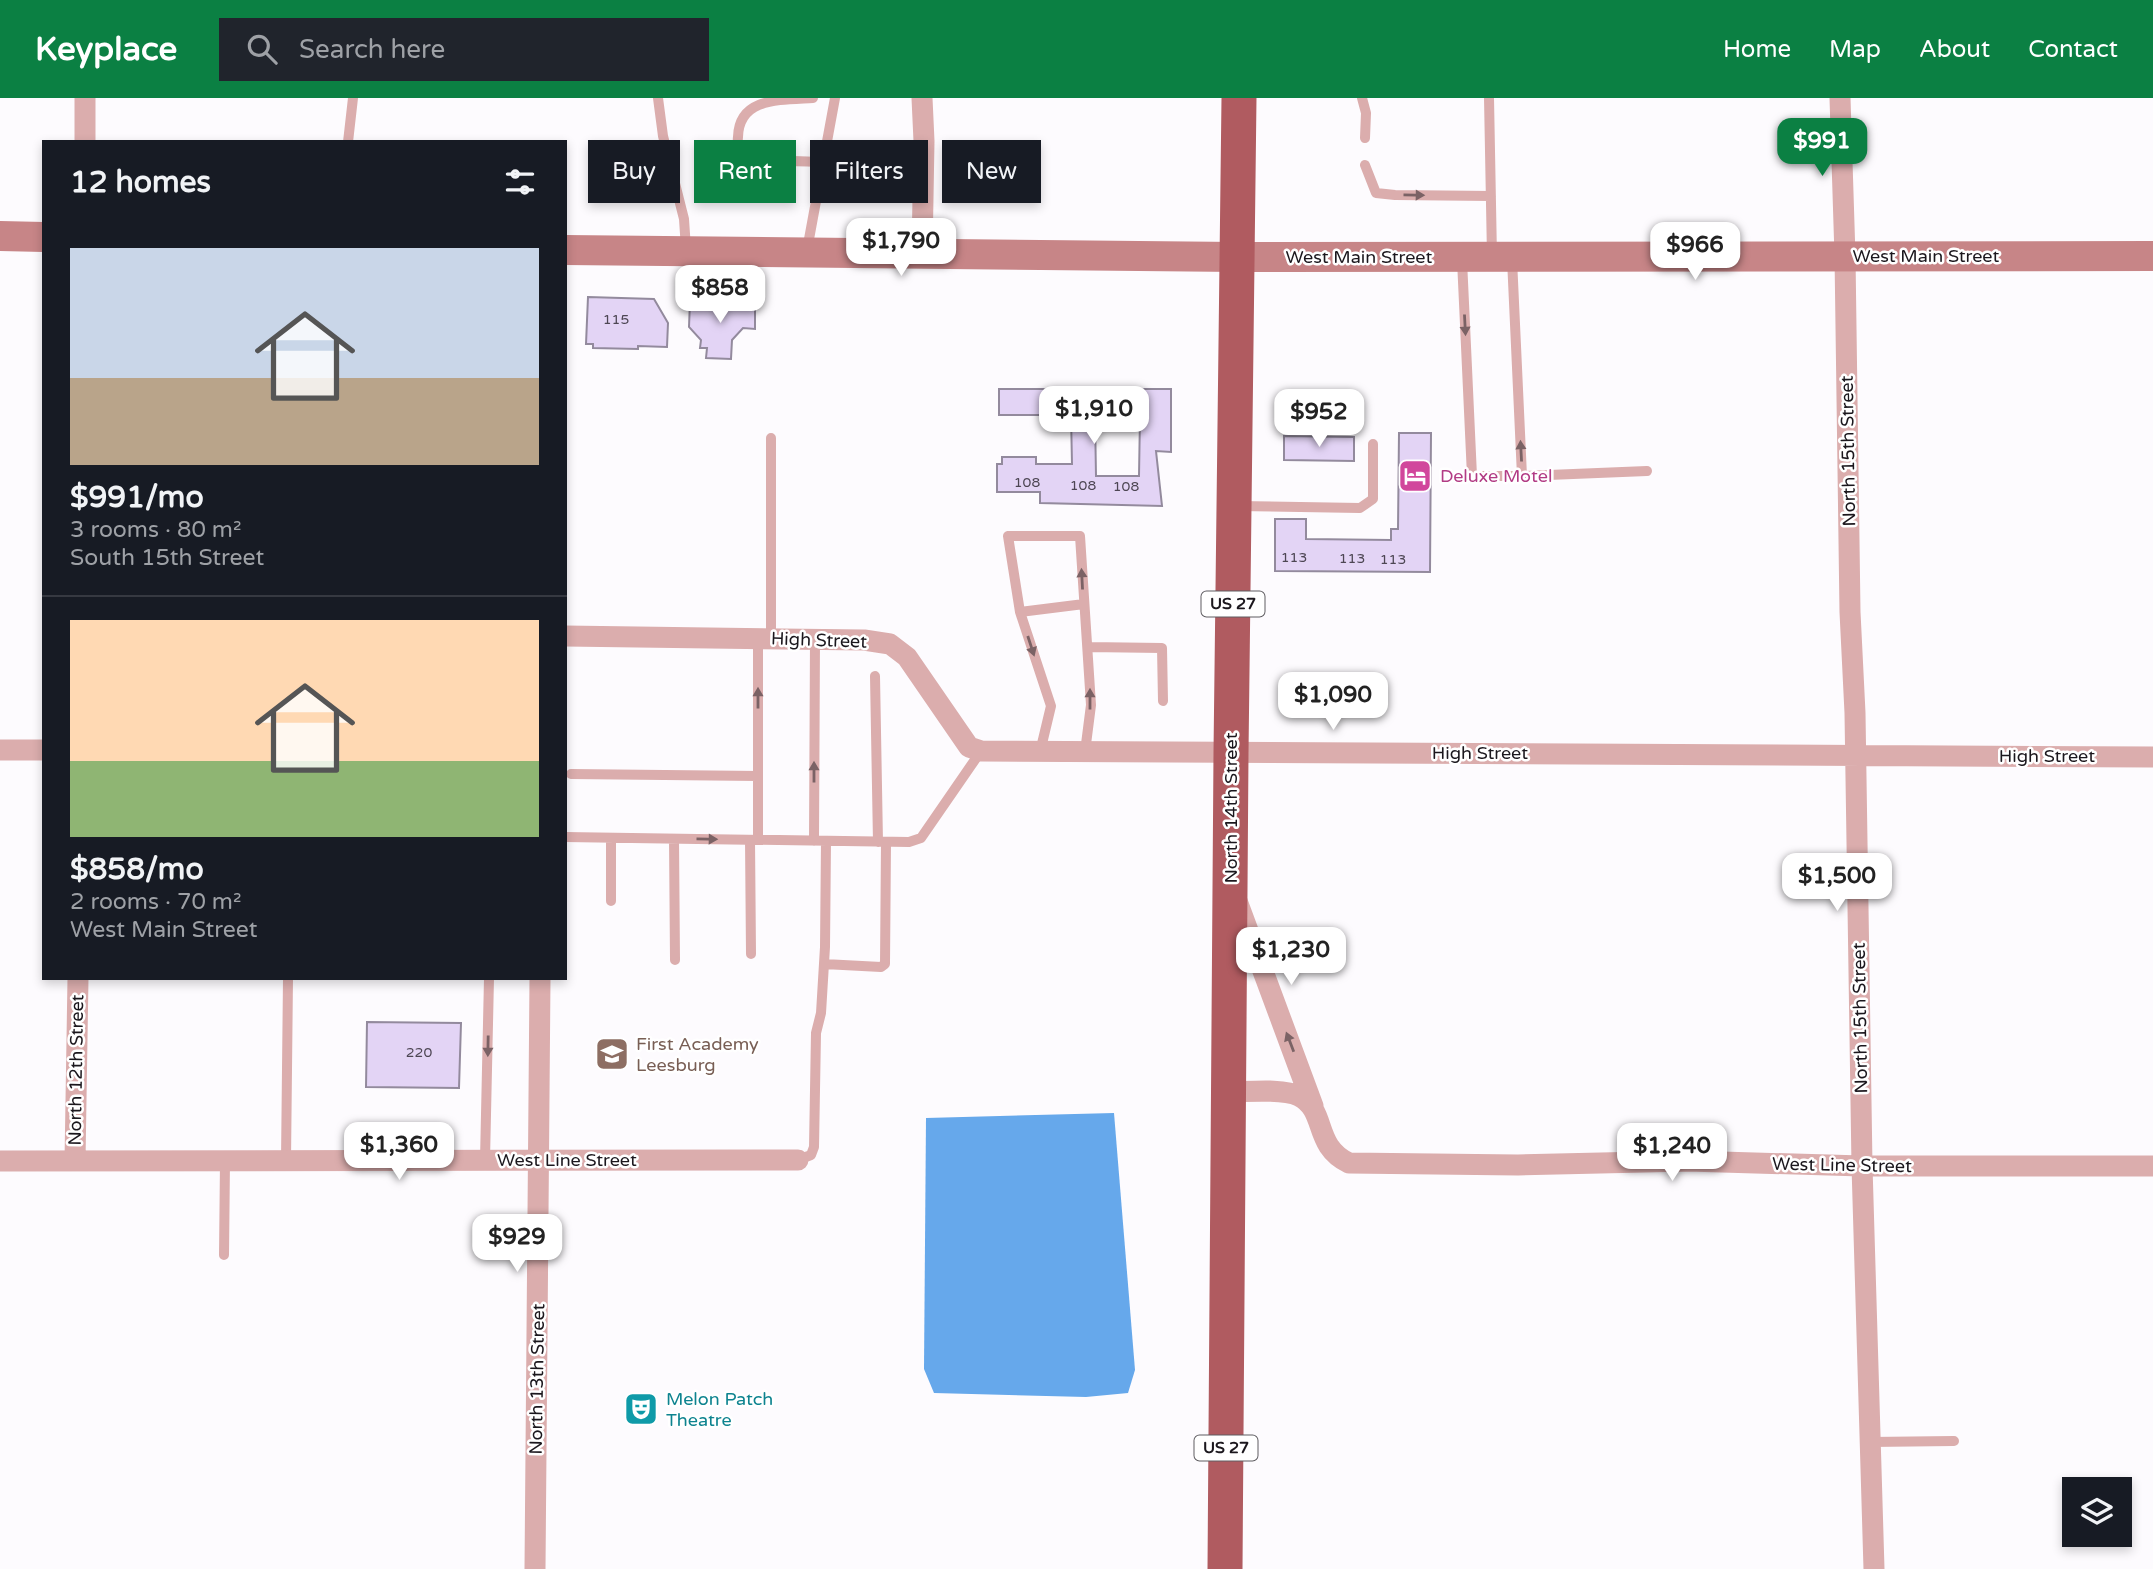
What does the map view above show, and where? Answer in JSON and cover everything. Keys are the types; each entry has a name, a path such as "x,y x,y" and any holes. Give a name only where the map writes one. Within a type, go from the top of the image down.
{"highway":[{"name":"US 27","path":"1237,257 1239,98"},
{"name":"North 14th Street","path":"1225,1569 1237,257"}],"main road":[{"path":"0,236 42,237"},
{"name":"West Main Street","path":"567,250 1237,257 2153,256"}],"street":[{"path":"85,98 85,140"},
{"path":"922,98 922,253"},
{"name":"North 15th Street","path":"1840,98 1874,1569"},
{"name":"High Street","path":"567,636 864,640 890,644 907,657 969,747 981,751 2153,757"},
{"path":"0,750 42,750"},
{"name":"West Line Street","path":"1230,882 1326,1144 1339,1158 1349,1163 1518,1165 1688,1161 1863,1166 2153,1166"},
{"name":"North 12th Street","path":"75,1161 78,980"},
{"name":"North 13th Street","path":"535,1569 540,980"},
{"path":"1228,1092 1297,1095 1313,1106"},
{"name":"West Line Street","path":"0,1161 798,1160"}],"lane":[{"path":"348,140 353,98"},
{"path":"658,98 663,135 684,219 686,252"},
{"path":"810,161 748,156 740,150 737,139 745,109 758,102 813,98"},
{"path":"827,140 835,98"},
{"path":"1362,98 1366,113 1365,138"},
{"path":"1489,98 1489,257 1472,476 1522,477 1647,471"},
{"path":"1365,165 1376,193 1491,196"},
{"path":"807,251 816,203"},
{"path":"1489,257 1522,477"},
{"path":"751,954 771,438"},
{"path":"1234,506 1360,508 1373,499 1373,444"},
{"path":"1040,752 1051,706 1020,612 1008,536 1080,536 1091,705 1085,752"},
{"path":"1020,612 1084,604"},
{"path":"798,1160 811,1155 814,1147 816,1033 821,1013 824,964 815,639"},
{"path":"1088,647 1162,648 1163,701"},
{"path":"824,964 881,967 885,964 875,676"},
{"path":"567,837 909,842 921,838 981,751"},
{"path":"572,774 758,776"},
{"path":"611,838 611,901"},
{"path":"674,839 675,960"},
{"path":"286,1161 288,980"},
{"path":"485,1160 489,980"},
{"path":"224,1255 225,1161"},
{"path":"1870,1442 1954,1441"}],"water":[{"path":"1114,1113 1135,1370 1128,1393 1086,1397 934,1393 924,1369 926,1118"}],"building":[{"path":"588,297 654,299 668,323 667,347 593,348 593,344 586,344"},
{"path":"690,301 755,304 755,329 743,328 732,340 731,359 706,358 707,348 700,348 701,340 689,327"},
{"path":"999,389 1171,389 1171,452 1156,451 1162,506 1040,503 1040,492 997,492 997,464 1002,464 1002,457 1036,457 1036,464 1072,464 1071,415 999,415","holes":["1095,416 1140,416 1139,476 1096,476"]},
{"name":"Deluxe Motel","path":"1399,433 1431,433 1430,572 1275,571 1275,519 1306,519 1306,539 1391,540 1391,529 1398,529"},
{"path":"1284,436 1354,437 1354,461 1284,460"},
{"path":"367,1022 461,1023 459,1088 366,1087"}],"place":[{"name":"Deluxe Motel","path":"1415,476"},
{"name":"First Academy Leesburg","path":"612,1054"},
{"name":"Melon Patch Theatre","path":"641,1409"}]}
